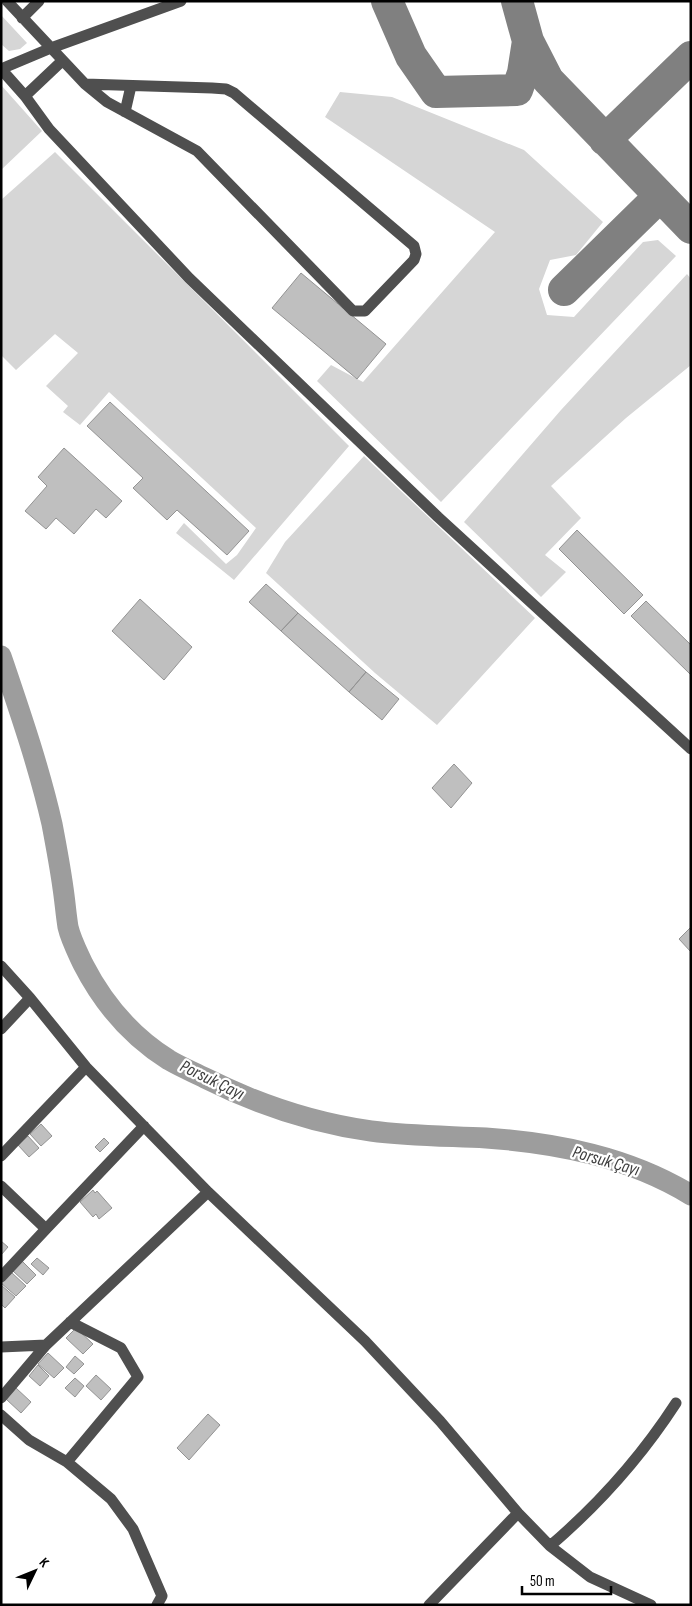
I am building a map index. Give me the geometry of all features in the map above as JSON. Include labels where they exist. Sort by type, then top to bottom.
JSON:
[{"type":"street","points":[[7,1],[85,84],[106,102],[197,151],[353,311],[365,312],[414,260],[416,254],[414,246],[234,93],[226,89],[212,88],[85,84]]},
{"type":"street","points":[[22,18],[39,1]]},
{"type":"street","points":[[181,1],[51,48],[1,69],[49,129],[189,278],[438,517],[691,749]]},
{"type":"street","points":[[24,96],[62,60]]},
{"type":"street","points":[[125,112],[131,86]]},
{"type":"street","points":[[1,966],[30,998],[86,1068],[208,1192],[365,1341],[440,1421],[518,1513],[550,1546],[590,1577],[651,1605]]},
{"type":"street","points":[[1,1029],[30,998]]},
{"type":"street","points":[[1,1156],[86,1068]]},
{"type":"street","points":[[1,1277],[144,1126]]},
{"type":"street","points":[[1,1186],[46,1229]]},
{"type":"street","points":[[1,1398],[46,1345],[208,1192]]},
{"type":"street","points":[[67,1462],[138,1377],[121,1348],[70,1322]]},
{"type":"street","points":[[1,1347],[46,1345]]},
{"type":"street","points":[[550,1546],[588,1511],[621,1476],[651,1440],[676,1403]]},
{"type":"street","points":[[1,1416],[29,1440],[67,1462],[111,1499],[134,1529],[162,1596],[157,1605]]},
{"type":"street","points":[[428,1605],[518,1513]]},
{"type":"shaded area","points":[[1,15],[27,43],[20,49],[9,51],[1,44]]},
{"type":"shaded area","points":[[1,85],[42,131],[1,170]]},
{"type":"shaded area","points":[[340,92],[392,97],[524,150],[603,222],[576,255],[550,260],[539,289],[547,315],[574,317],[643,242],[658,240],[676,256],[441,502],[317,381],[331,365],[363,382],[495,232],[325,117]]},
{"type":"shaded area","points":[[55,152],[349,446],[234,580],[176,533],[184,523],[226,564],[237,555],[256,528],[109,392],[80,425],[63,412],[68,406],[46,386],[78,353],[55,334],[16,370],[1,355],[1,200]]},
{"type":"shaded area","points":[[687,274],[691,279],[691,365],[626,418],[551,486],[581,518],[545,555],[566,572],[541,597],[464,522],[561,410]]},
{"type":"shaded area","points":[[364,456],[535,618],[437,725],[375,673],[266,573],[285,542]]},
{"type":"building","points":[[301,273],[386,344],[357,379],[272,308]]},
{"type":"building","points":[[110,402],[249,531],[227,555],[177,510],[167,520],[133,488],[143,478],[87,426]]},
{"type":"building","points":[[64,448],[122,501],[106,518],[96,509],[74,534],[56,518],[46,529],[25,511],[47,486],[38,477]]},
{"type":"building","points":[[577,530],[643,595],[624,614],[559,549]]},
{"type":"building","points":[[266,584],[298,613],[281,631],[249,602]]},
{"type":"building","points":[[140,599],[192,647],[164,680],[112,631]]},
{"type":"building","points":[[646,601],[691,645],[691,675],[631,616]]},
{"type":"building","points":[[298,613],[366,672],[349,692],[281,631]]},
{"type":"building","points":[[366,672],[399,699],[382,720],[349,692]]},
{"type":"building","points":[[454,764],[472,783],[451,808],[432,788]]},
{"type":"building","points":[[691,927],[691,952],[679,939]]},
{"type":"building","points":[[41,1124],[52,1136],[41,1146],[30,1134]]},
{"type":"building","points":[[28,1136],[39,1148],[29,1157],[18,1145]]},
{"type":"building","points":[[104,1138],[109,1143],[100,1152],[95,1147]]},
{"type":"building","points":[[93,1190],[95,1193],[97,1191],[112,1208],[99,1219],[96,1214],[93,1217],[80,1202]]},
{"type":"building","points":[[1,1241],[8,1247],[1,1255]]},
{"type":"building","points":[[37,1258],[49,1268],[43,1275],[31,1264]]},
{"type":"building","points":[[22,1261],[36,1275],[27,1284],[13,1271]]},
{"type":"building","points":[[11,1272],[26,1286],[16,1296],[1,1283]]},
{"type":"building","points":[[1,1285],[15,1297],[5,1308],[1,1304]]},
{"type":"building","points":[[76,1328],[93,1344],[83,1354],[66,1338]]},
{"type":"building","points":[[48,1353],[64,1368],[54,1378],[38,1364]]},
{"type":"building","points":[[75,1356],[84,1364],[74,1374],[66,1367]]},
{"type":"building","points":[[38,1365],[49,1376],[40,1386],[29,1376]]},
{"type":"building","points":[[96,1375],[111,1389],[101,1400],[86,1386]]},
{"type":"building","points":[[75,1378],[84,1386],[75,1397],[65,1388]]},
{"type":"building","points":[[16,1388],[31,1402],[21,1413],[6,1399]]},
{"type":"building","points":[[208,1414],[220,1425],[189,1460],[177,1448]]},
{"type":"waterway","name":"Porsuk Çayı","points":[[1,656],[29,740],[47,803],[64,893],[68,927],[73,942],[83,964],[109,1005],[143,1041],[178,1065],[245,1096],[307,1118],[371,1131],[513,1140],[566,1148],[592,1154],[643,1171],[691,1195]]},
{"type":"taxiway","points":[[387,1],[411,56],[436,92],[517,90],[523,73],[528,41]]},
{"type":"taxiway","points":[[517,1],[528,41],[548,80],[691,228]]},
{"type":"taxiway","points":[[605,140],[691,57]]},
{"type":"taxiway","points":[[564,290],[659,197]]}]
